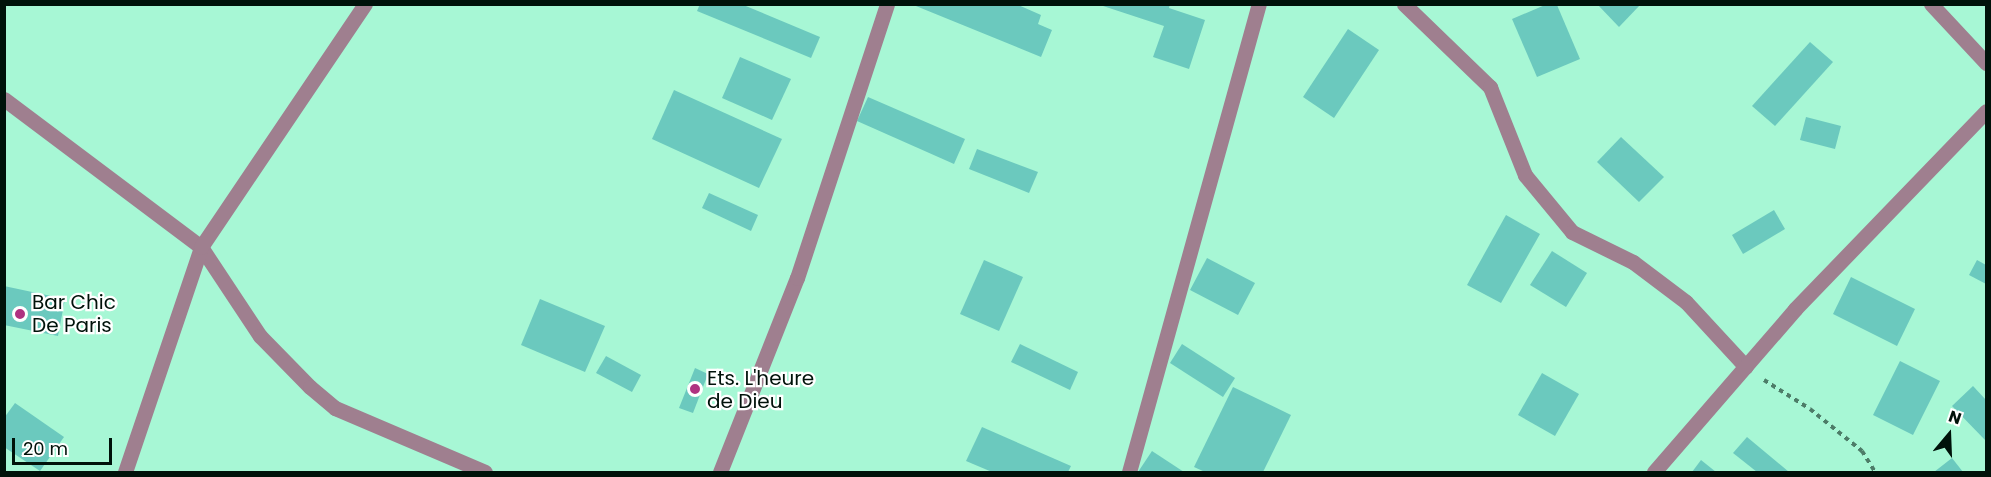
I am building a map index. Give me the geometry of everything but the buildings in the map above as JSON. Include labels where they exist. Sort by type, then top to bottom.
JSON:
[{"type":"street","points":[[125,472],[201,247],[365,4]]},
{"type":"street","points":[[720,472],[797,278],[887,4]]},
{"type":"street","points":[[1129,472],[1259,4]]},
{"type":"street","points":[[1404,4],[1490,87],[1525,175],[1572,232],[1633,262],[1686,302],[1746,367]]},
{"type":"street","points":[[1931,4],[1986,63]]},
{"type":"street","points":[[4,99],[201,247],[260,336],[310,387],[335,408],[485,472]]},
{"type":"street","points":[[1654,472],[1795,309],[1986,111]]},
{"type":"path","points":[[1746,367],[1810,409],[1862,451],[1875,472]]},
{"type":"place","name":"Bar Chic De Paris","points":[[20,314]]},
{"type":"place","name":"Ets. L'heure de Dieu","points":[[695,389]]}]
